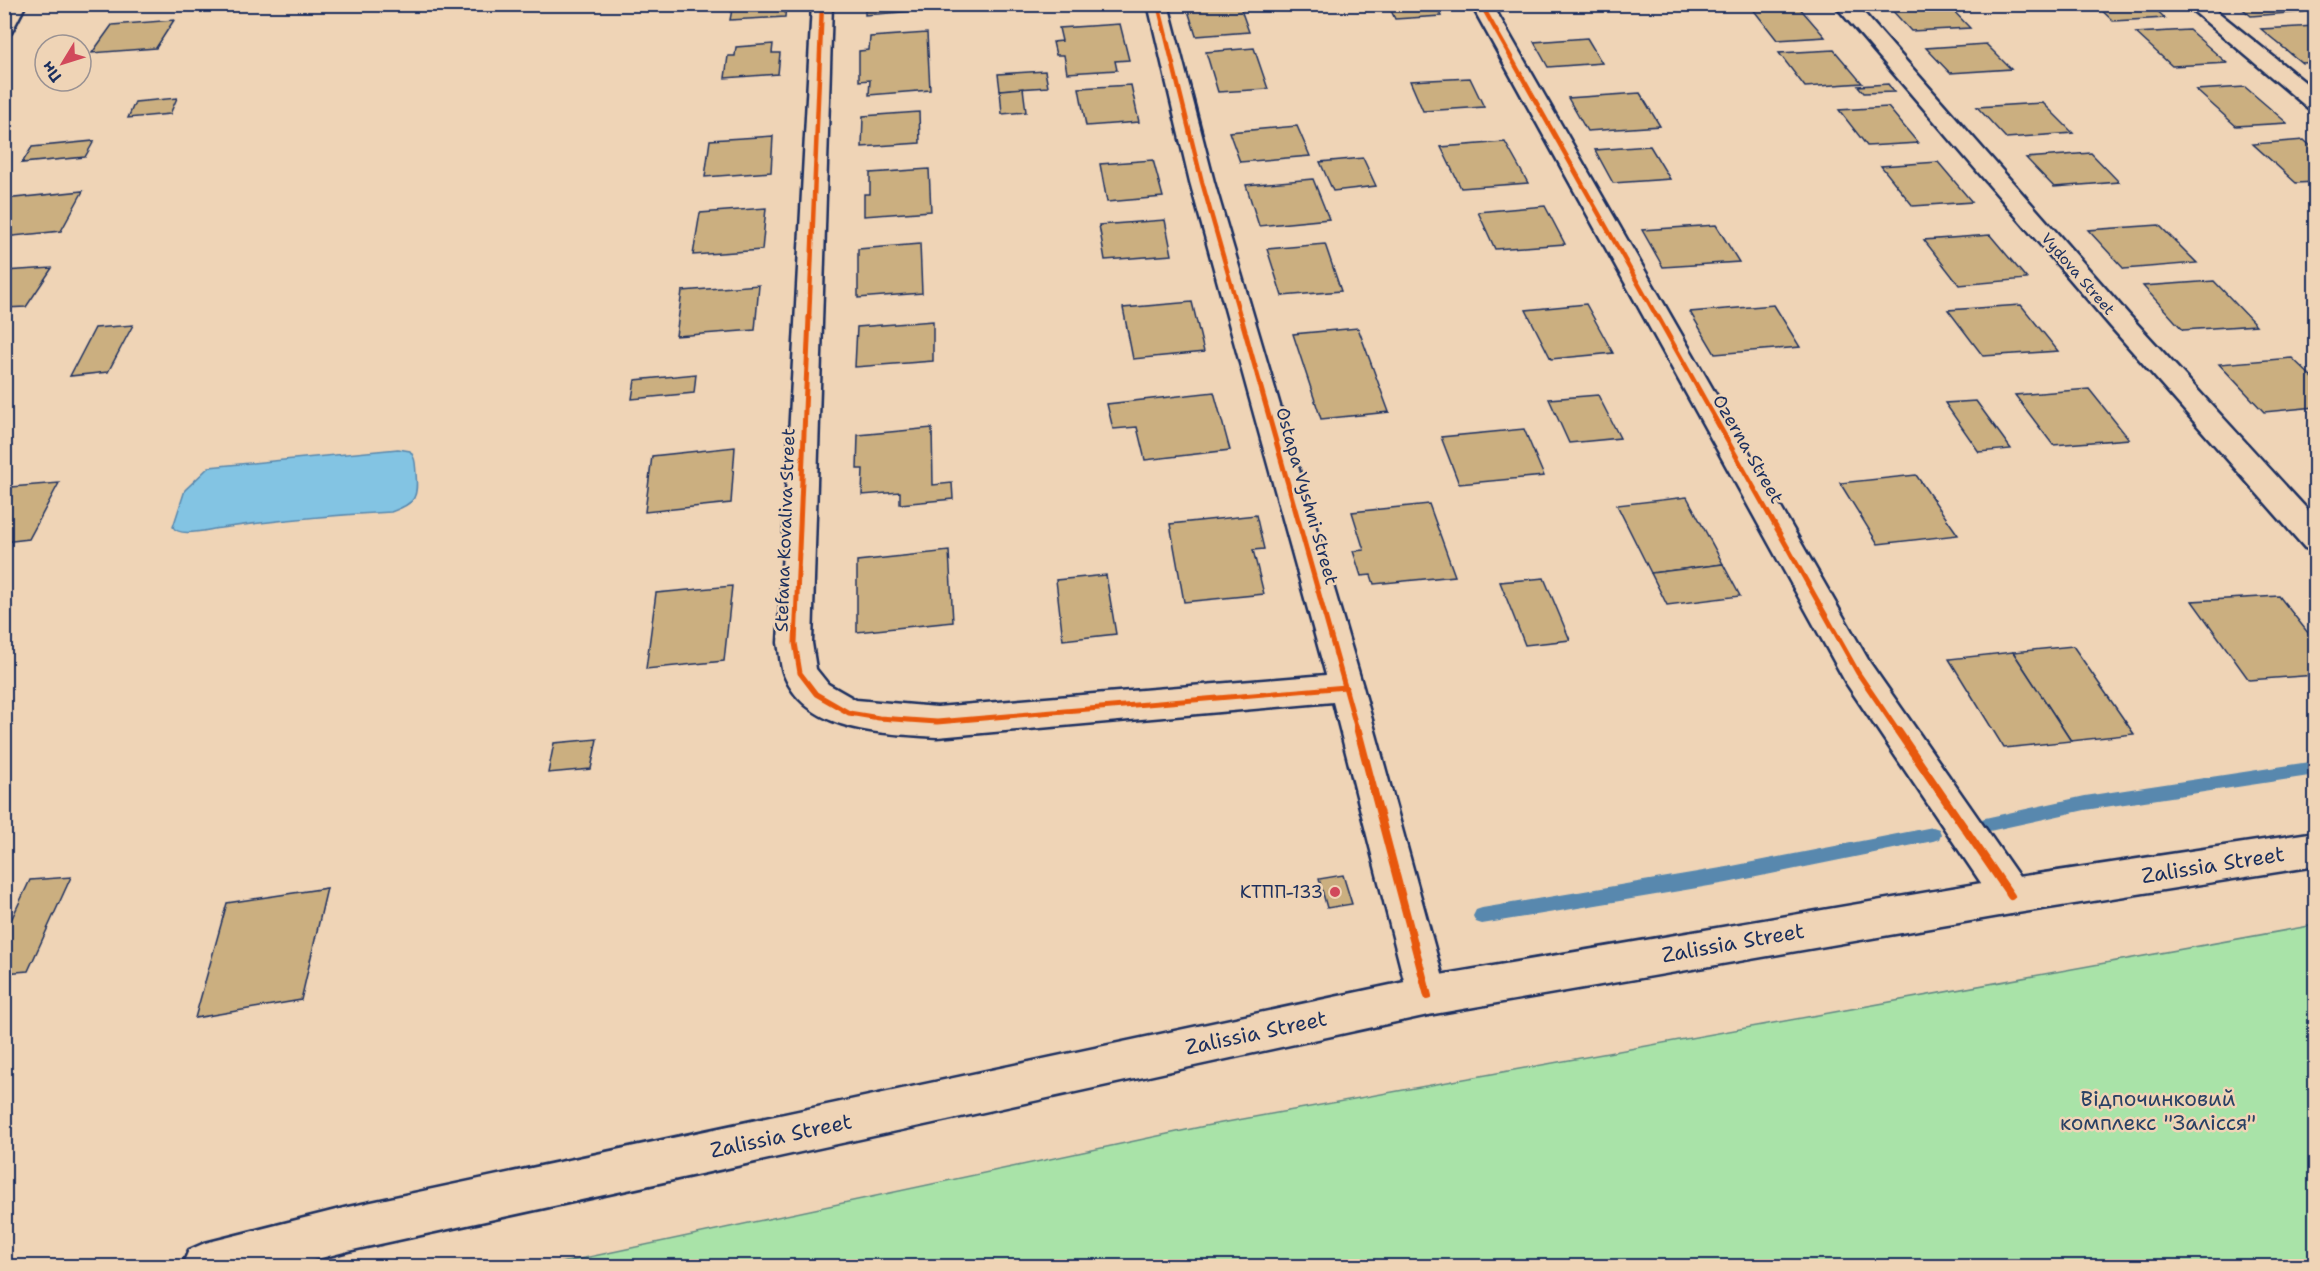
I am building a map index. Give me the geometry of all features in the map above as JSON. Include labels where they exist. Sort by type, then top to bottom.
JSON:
[{"type":"street","points":[[4,29],[16,4]]},
{"type":"street","name":"Stefana Kovaliva Street","points":[[822,4],[795,644],[800,673],[816,694],[849,713],[879,718],[937,722],[1346,687]]},
{"type":"street","name":"Ostapa Vyshni Street","points":[[1158,4],[1184,100],[1202,182],[1346,687],[1428,996]]},
{"type":"street","name":"Ozerna Street","points":[[1481,4],[1858,673],[2011,896]]},
{"type":"street","name":"Vydova Street","points":[[1844,4],[2120,321],[2316,540]]},
{"type":"street","points":[[2195,4],[2316,103]]},
{"type":"street","name":"Zalissia Street","points":[[205,1266],[348,1229],[1428,996],[2011,896],[2316,849]]},
{"type":"green space","name":"Відпочинковий комплекс \"Залісся\"","points":[[2315,925],[2315,1266],[547,1266],[1205,1126]]},
{"type":"water","points":[[398,449],[410,451],[413,457],[416,494],[406,506],[391,512],[285,520],[195,532],[181,532],[173,527],[185,490],[209,467]]},
{"type":"building","points":[[733,4],[786,4],[785,17],[730,20]]},
{"type":"building","points":[[865,4],[915,4],[915,11],[865,15]]},
{"type":"building","points":[[1071,4],[1125,4],[1125,5],[1071,9]]},
{"type":"building","points":[[1186,4],[1239,4],[1249,32],[1196,36]]},
{"type":"building","points":[[1388,4],[1435,4],[1441,16],[1395,19]]},
{"type":"building","points":[[1947,4],[1970,28],[1911,31],[1889,7]]},
{"type":"building","points":[[2095,4],[2150,4],[2165,18],[2113,21]]},
{"type":"building","points":[[2237,4],[2293,4],[2303,12],[2251,16]]},
{"type":"building","points":[[1798,6],[1825,37],[1777,40],[1752,8]]},
{"type":"building","points":[[174,20],[156,48],[93,53],[112,25]]},
{"type":"building","points":[[1120,24],[1129,60],[1115,61],[1117,70],[1067,73],[1064,55],[1056,55],[1053,42],[1062,41],[1059,28]]},
{"type":"building","points":[[2316,26],[2316,62],[2302,63],[2261,29]]},
{"type":"building","points":[[2189,30],[2227,63],[2172,66],[2136,33]]},
{"type":"building","points":[[927,33],[930,90],[869,95],[870,80],[859,81],[859,51],[869,50],[870,37]]},
{"type":"building","points":[[1587,38],[1602,63],[1548,67],[1534,42]]},
{"type":"building","points":[[773,44],[772,53],[780,53],[778,74],[725,78],[728,56],[735,56],[736,47]]},
{"type":"building","points":[[1986,44],[2011,69],[1950,73],[1926,48]]},
{"type":"building","points":[[1254,48],[1268,89],[1218,92],[1206,52]]},
{"type":"building","points":[[1834,50],[1862,83],[1805,87],[1779,53]]},
{"type":"building","points":[[1045,71],[1048,87],[1000,90],[998,74]]},
{"type":"building","points":[[1470,78],[1484,107],[1423,111],[1410,81]]},
{"type":"building","points":[[1888,84],[1894,92],[1864,93],[1858,86]]},
{"type":"building","points":[[1131,85],[1139,122],[1086,126],[1079,88]]},
{"type":"building","points":[[2245,87],[2287,123],[2236,126],[2196,90]]},
{"type":"building","points":[[1023,88],[1026,112],[1002,114],[1000,90]]},
{"type":"building","points":[[1640,93],[1660,126],[1587,131],[1568,98]]},
{"type":"building","points":[[177,98],[170,114],[128,118],[135,102]]},
{"type":"building","points":[[2043,103],[2073,133],[2006,138],[1977,107]]},
{"type":"building","points":[[1888,107],[1918,143],[1867,146],[1839,110]]},
{"type":"building","points":[[919,112],[920,143],[862,147],[863,116]]},
{"type":"building","points":[[1297,126],[1310,156],[1240,162],[1229,132]]},
{"type":"building","points":[[773,136],[771,172],[705,177],[710,140]]},
{"type":"building","points":[[2304,140],[2316,151],[2316,182],[2296,183],[2253,144]]},
{"type":"building","points":[[94,141],[85,157],[22,163],[32,147]]},
{"type":"building","points":[[1505,142],[1528,183],[1461,188],[1441,147]]},
{"type":"building","points":[[1650,146],[1670,179],[1613,183],[1595,150]]},
{"type":"building","points":[[2091,153],[2119,182],[2054,187],[2026,158]]},
{"type":"building","points":[[1363,158],[1376,186],[1333,191],[1320,162]]},
{"type":"building","points":[[1153,160],[1163,197],[1107,202],[1100,164]]},
{"type":"building","points":[[1938,162],[1972,202],[1913,206],[1881,166]]},
{"type":"building","points":[[929,169],[931,211],[864,216],[864,194],[870,194],[870,173]]},
{"type":"building","points":[[1313,179],[1329,219],[1259,226],[1246,185]]},
{"type":"building","points":[[83,191],[61,231],[4,237],[5,199]]},
{"type":"building","points":[[1545,206],[1565,244],[1495,249],[1478,212]]},
{"type":"building","points":[[766,208],[762,250],[693,255],[700,213]]},
{"type":"building","points":[[1165,220],[1172,255],[1105,260],[1099,225]]},
{"type":"building","points":[[1716,225],[1739,262],[1663,267],[1642,230]]},
{"type":"building","points":[[2159,225],[2197,263],[2124,269],[2088,230]]},
{"type":"building","points":[[1990,235],[2027,279],[1959,285],[1924,240]]},
{"type":"building","points":[[920,244],[922,293],[858,298],[858,249]]},
{"type":"building","points":[[1325,244],[1341,291],[1282,296],[1267,249]]},
{"type":"building","points":[[52,268],[26,307],[4,308],[4,271]]},
{"type":"building","points":[[2214,281],[2256,325],[2183,330],[2143,286]]},
{"type":"building","points":[[759,285],[755,330],[676,336],[682,291]]},
{"type":"building","points":[[1192,302],[1204,352],[1133,359],[1123,308]]},
{"type":"building","points":[[1586,304],[1613,353],[1551,359],[1526,310]]},
{"type":"building","points":[[1774,305],[1800,347],[1715,354],[1690,312]]},
{"type":"building","points":[[2021,305],[2058,351],[1983,356],[1948,310]]},
{"type":"building","points":[[933,321],[933,361],[855,367],[857,327]]},
{"type":"building","points":[[133,325],[108,372],[70,376],[95,328]]},
{"type":"building","points":[[1358,328],[1389,412],[1321,419],[1293,334]]},
{"type":"building","points":[[2292,358],[2316,381],[2316,407],[2264,412],[2219,364]]},
{"type":"building","points":[[696,374],[694,393],[632,399],[635,380]]},
{"type":"building","points":[[2089,389],[2129,439],[2053,445],[2015,395]]},
{"type":"building","points":[[1214,392],[1230,450],[1145,460],[1137,427],[1113,429],[1107,404]]},
{"type":"building","points":[[1598,395],[1620,438],[1569,443],[1549,399]]},
{"type":"building","points":[[1976,401],[2011,449],[1979,452],[1945,403]]},
{"type":"building","points":[[932,428],[933,485],[952,483],[953,499],[900,504],[900,492],[862,495],[863,469],[857,469],[858,435]]},
{"type":"building","points":[[1524,429],[1544,476],[1459,484],[1441,437]]},
{"type":"building","points":[[735,447],[731,503],[645,512],[652,456]]},
{"type":"building","points":[[1916,475],[1958,535],[1878,544],[1840,483]]},
{"type":"building","points":[[59,483],[29,539],[4,542],[4,498],[11,487]]},
{"type":"building","points":[[1687,497],[1723,564],[1651,573],[1617,505]]},
{"type":"building","points":[[1429,504],[1455,576],[1374,584],[1371,575],[1361,576],[1353,551],[1364,550],[1352,512]]},
{"type":"building","points":[[1256,515],[1264,549],[1253,550],[1264,594],[1184,602],[1170,524]]},
{"type":"building","points":[[949,551],[953,622],[857,632],[857,561]]},
{"type":"building","points":[[1723,564],[1740,596],[1667,605],[1651,573]]},
{"type":"building","points":[[1106,575],[1116,634],[1063,640],[1056,580]]},
{"type":"building","points":[[1544,578],[1570,640],[1525,645],[1500,582]]},
{"type":"building","points":[[732,586],[724,661],[646,669],[656,593]]},
{"type":"building","points":[[2279,596],[2316,643],[2316,675],[2249,680],[2192,601]]},
{"type":"building","points":[[2073,646],[2134,734],[2071,741],[2013,652]]},
{"type":"building","points":[[2013,652],[2071,741],[2004,748],[1949,659]]},
{"type":"building","points":[[597,739],[591,769],[548,773],[554,743]]},
{"type":"building","name":"КТПП-133","points":[[1343,875],[1352,904],[1327,908],[1319,879]]},
{"type":"building","points":[[71,877],[28,971],[4,973],[4,918],[12,918],[30,880]]},
{"type":"building","points":[[327,888],[301,1000],[195,1018],[227,903]]},
{"type":"waterway","points":[[1985,825],[2085,803],[2316,768]]},
{"type":"waterway","points":[[1482,916],[1727,875],[1933,834]]},
{"type":"cycle path","points":[[822,4],[795,643],[800,673],[816,694],[849,713],[879,718],[937,722],[1346,687]]},
{"type":"cycle path","points":[[1158,4],[1184,101],[1202,182],[1346,687],[1428,996]]},
{"type":"cycle path","points":[[1481,4],[1858,673],[2011,896]]},
{"type":"place","name":"КТПП-133","points":[[1335,892]]}]
